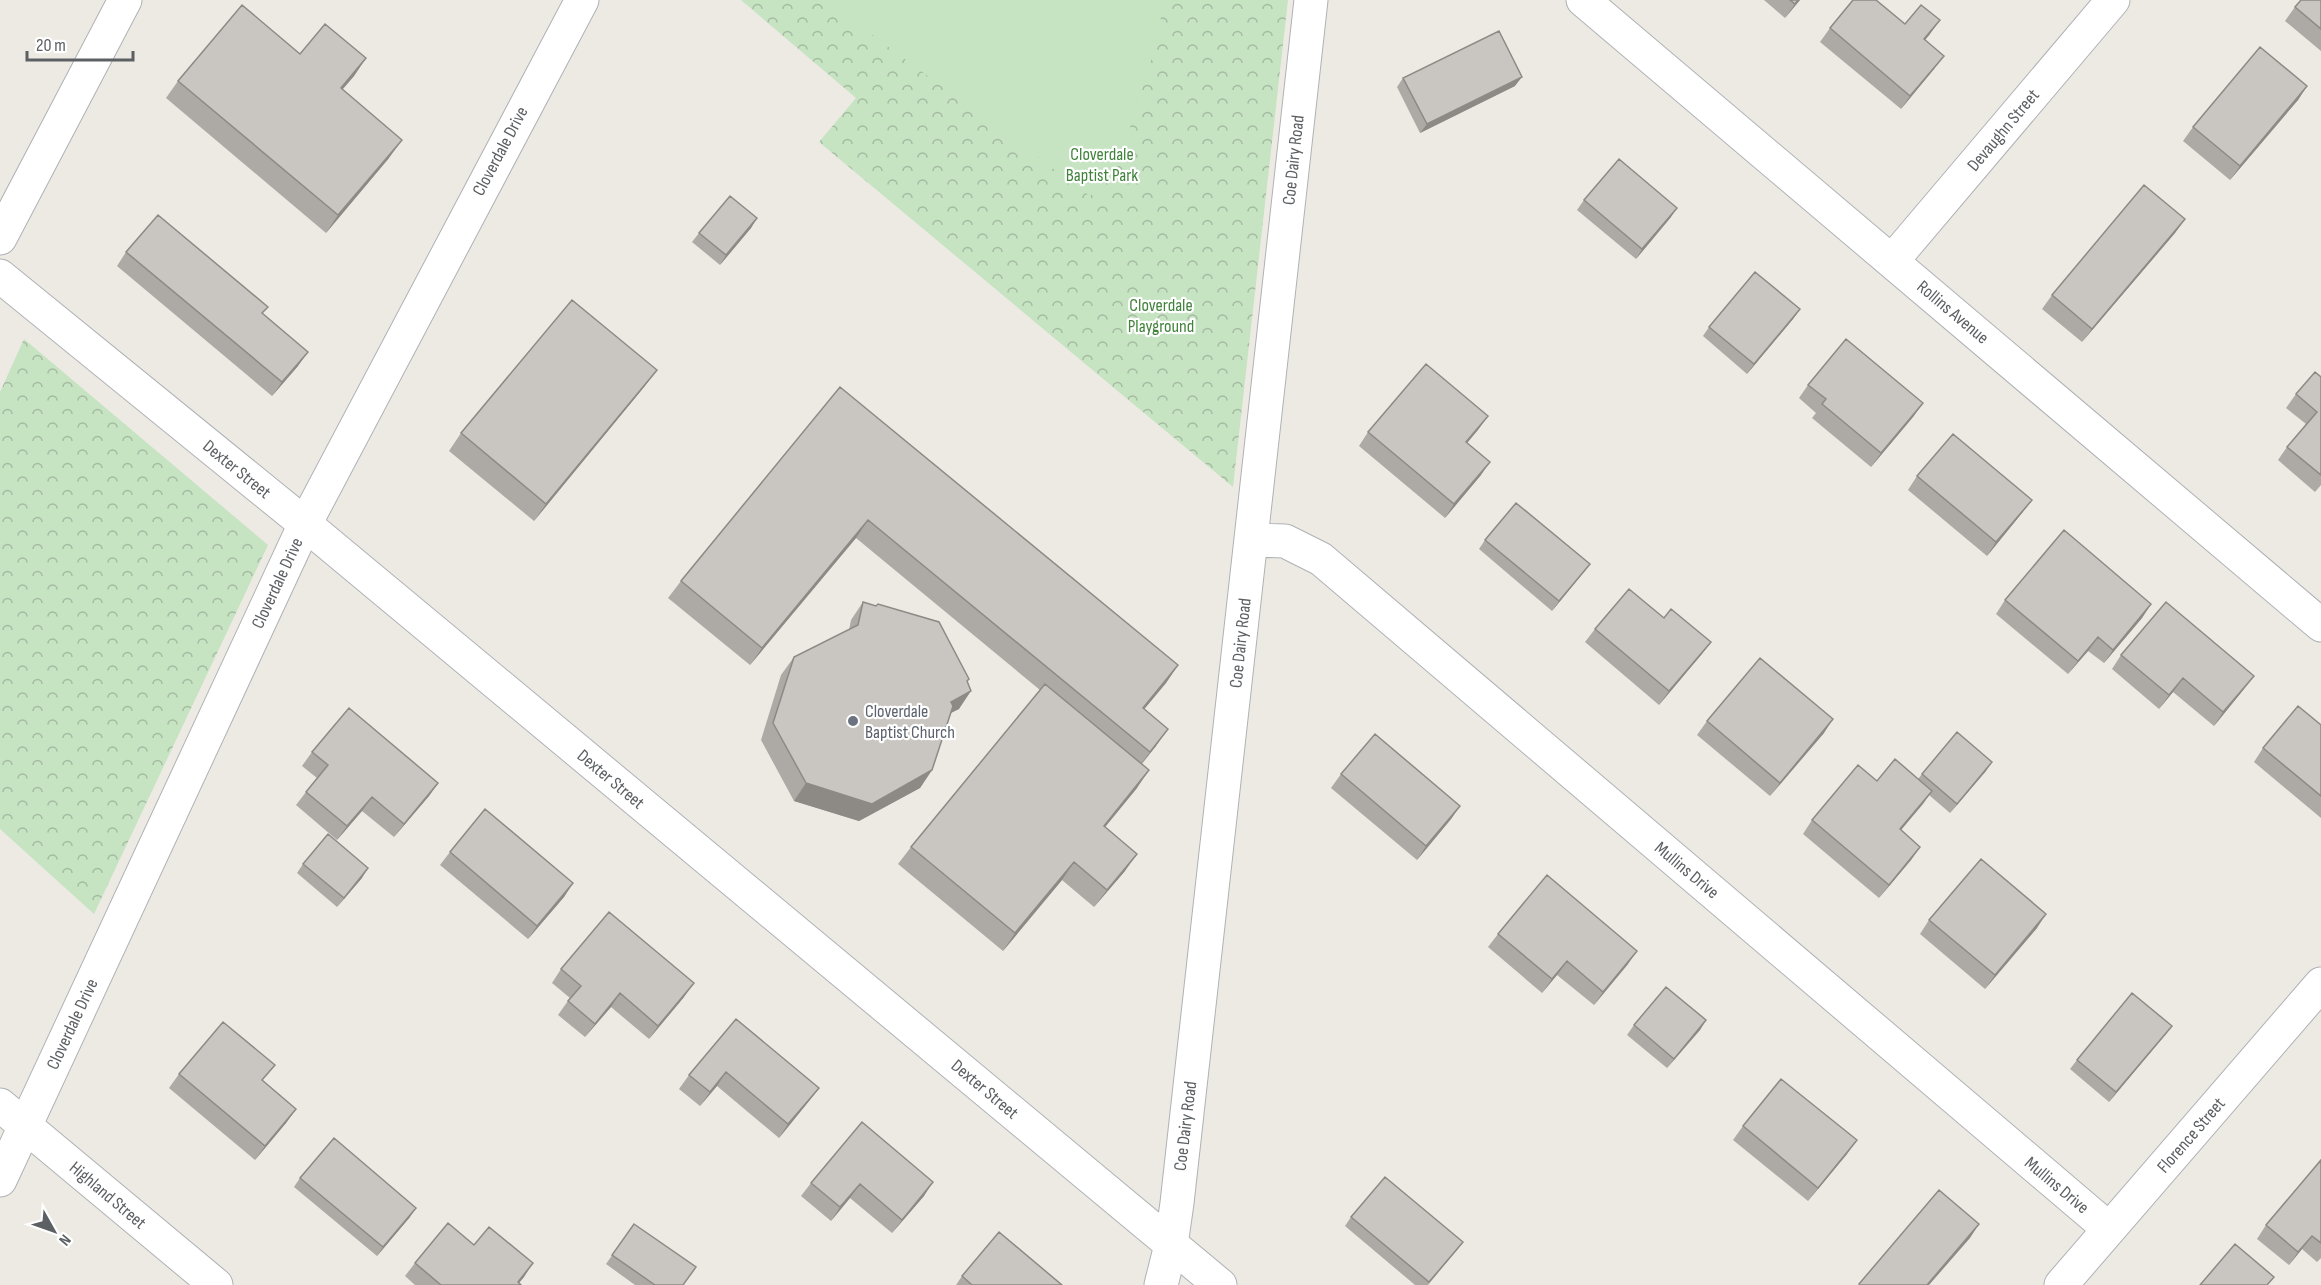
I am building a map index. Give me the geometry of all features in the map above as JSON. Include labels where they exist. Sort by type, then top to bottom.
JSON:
[{"type":"street","points":[[0,238],[125,0]]},
{"type":"street","name":"Cloverdale Drive","points":[[0,1180],[305,524],[582,0]]},
{"type":"street","name":"Coe Dairy Road","points":[[1161,1285],[1172,1245],[1311,0]]},
{"type":"street","name":"Rollins Avenue","points":[[1583,0],[2321,625]]},
{"type":"street","name":"Devaughn Street","points":[[1892,261],[2113,0]]},
{"type":"street","name":"Dexter Street","points":[[0,276],[305,524],[1220,1285]]},
{"type":"street","name":"Mullins Drive","points":[[1251,540],[1285,541],[1321,559],[2109,1229]]},
{"type":"street","name":"Florence Street","points":[[2061,1285],[2321,984]]},
{"type":"street","name":"Highland Street","points":[[0,1105],[216,1285]]},
{"type":"green space","name":"Cloverdale Baptist Park","points":[[741,0],[1288,0],[1233,487],[819,142],[856,98]]},
{"type":"green space","points":[[825,0],[1165,0],[1151,61],[1116,172],[1090,196]]},
{"type":"green space","points":[[24,339],[268,545],[94,914],[0,829],[0,392]]},
{"type":"building","points":[[1853,0],[1876,0],[1905,24],[1921,5],[1940,20],[1924,39],[1944,56],[1910,96],[1830,28]]},
{"type":"building","points":[[2301,0],[2321,0],[2321,29],[2295,7]]},
{"type":"building","points":[[242,5],[300,54],[325,24],[366,58],[341,88],[402,140],[338,215],[178,81]]},
{"type":"building","points":[[1499,31],[1522,77],[1427,124],[1403,78]]},
{"type":"building","points":[[2260,47],[2307,86],[2240,166],[2193,127]]},
{"type":"building","points":[[1619,159],[1677,208],[1642,249],[1584,200]]},
{"type":"building","points":[[2144,185],[2185,219],[2092,329],[2052,295]]},
{"type":"building","points":[[730,196],[757,218],[726,255],[699,233]]},
{"type":"building","points":[[158,215],[268,307],[262,313],[308,352],[282,382],[126,252]]},
{"type":"building","points":[[1755,272],[1800,309],[1754,364],[1709,327]]},
{"type":"building","points":[[572,300],[657,370],[546,504],[461,433]]},
{"type":"building","points":[[1846,339],[1923,403],[1881,453],[1822,404],[1826,399],[1808,385]]},
{"type":"building","points":[[1426,364],[1488,416],[1466,442],[1490,462],[1454,504],[1368,432]]},
{"type":"building","points":[[2315,372],[2321,377],[2321,475],[2287,447],[2317,412],[2296,394]]},
{"type":"building","points":[[840,387],[1178,665],[1143,708],[1168,729],[1150,752],[868,520],[762,648],[681,581]]},
{"type":"building","points":[[1953,434],[2032,500],[1996,542],[1917,476]]},
{"type":"building","points":[[1516,503],[1590,564],[1559,601],[1485,540]]},
{"type":"building","points":[[2064,530],[2151,604],[2113,650],[2098,637],[2078,661],[2005,600]]},
{"type":"building","points":[[1629,589],[1664,618],[1671,609],[1711,642],[1669,691],[1595,629]]},
{"type":"building","name":"Cloverdale Baptist Church","points":[[863,602],[876,606],[878,604],[939,622],[969,679],[967,681],[971,691],[951,702],[953,706],[932,770],[872,804],[806,783],[773,723],[794,657],[858,625]]},
{"type":"building","points":[[2166,602],[2254,676],[2223,712],[2183,678],[2169,695],[2121,655]]},
{"type":"building","points":[[1760,658],[1833,719],[1780,783],[1707,721]]},
{"type":"building","points":[[1045,684],[1149,770],[1104,826],[1137,854],[1107,890],[1074,862],[1015,933],[911,847]]},
{"type":"building","points":[[2298,706],[2321,725],[2321,796],[2263,748]]},
{"type":"building","points":[[349,708],[438,783],[404,824],[372,797],[347,826],[306,792],[328,765],[312,752]]},
{"type":"building","points":[[1957,732],[1992,762],[1957,804],[1922,774]]},
{"type":"building","points":[[1375,734],[1460,806],[1426,846],[1341,774]]},
{"type":"building","points":[[1895,759],[1932,791],[1900,829],[1920,847],[1889,885],[1812,820],[1858,765],[1877,781]]},
{"type":"building","points":[[485,809],[573,883],[537,926],[450,852]]},
{"type":"building","points":[[328,834],[368,868],[344,898],[303,864]]},
{"type":"building","points":[[1981,859],[2046,914],[1995,975],[1929,920]]},
{"type":"building","points":[[1547,875],[1637,951],[1603,992],[1567,961],[1552,979],[1498,934]]},
{"type":"building","points":[[609,912],[694,983],[658,1026],[620,993],[595,1024],[568,1001],[581,986],[561,969]]},
{"type":"building","points":[[1666,987],[1706,1020],[1674,1059],[1634,1025]]},
{"type":"building","points":[[2132,993],[2172,1026],[2116,1092],[2077,1060]]},
{"type":"building","points":[[736,1019],[819,1088],[788,1124],[726,1072],[710,1092],[689,1075]]},
{"type":"building","points":[[223,1022],[275,1065],[262,1080],[296,1109],[265,1146],[179,1074]]},
{"type":"building","points":[[1781,1079],[1857,1140],[1818,1188],[1743,1126]]},
{"type":"building","points":[[862,1122],[933,1182],[902,1220],[860,1184],[840,1207],[811,1183]]},
{"type":"building","points":[[334,1138],[416,1208],[383,1247],[300,1178]]},
{"type":"building","points":[[2321,1160],[2321,1243],[2312,1236],[2298,1252],[2266,1225]]},
{"type":"building","points":[[1385,1177],[1463,1242],[1429,1282],[1351,1217]]},
{"type":"building","points":[[1939,1190],[1979,1224],[1927,1285],[1860,1285],[1859,1284]]},
{"type":"building","points":[[448,1223],[474,1245],[489,1227],[533,1263],[518,1282],[521,1285],[441,1285],[415,1263]]},
{"type":"building","points":[[634,1224],[696,1267],[683,1285],[655,1285],[612,1255]]},
{"type":"building","points":[[999,1232],[1062,1285],[972,1285],[962,1276]]},
{"type":"building","points":[[2235,1244],[2274,1277],[2267,1285],[2200,1285]]},
{"type":"place","name":"Cloverdale Baptist Church","points":[[853,721]]},
{"type":"park label","name":"Cloverdale Playground","points":[[1161,315]]}]
